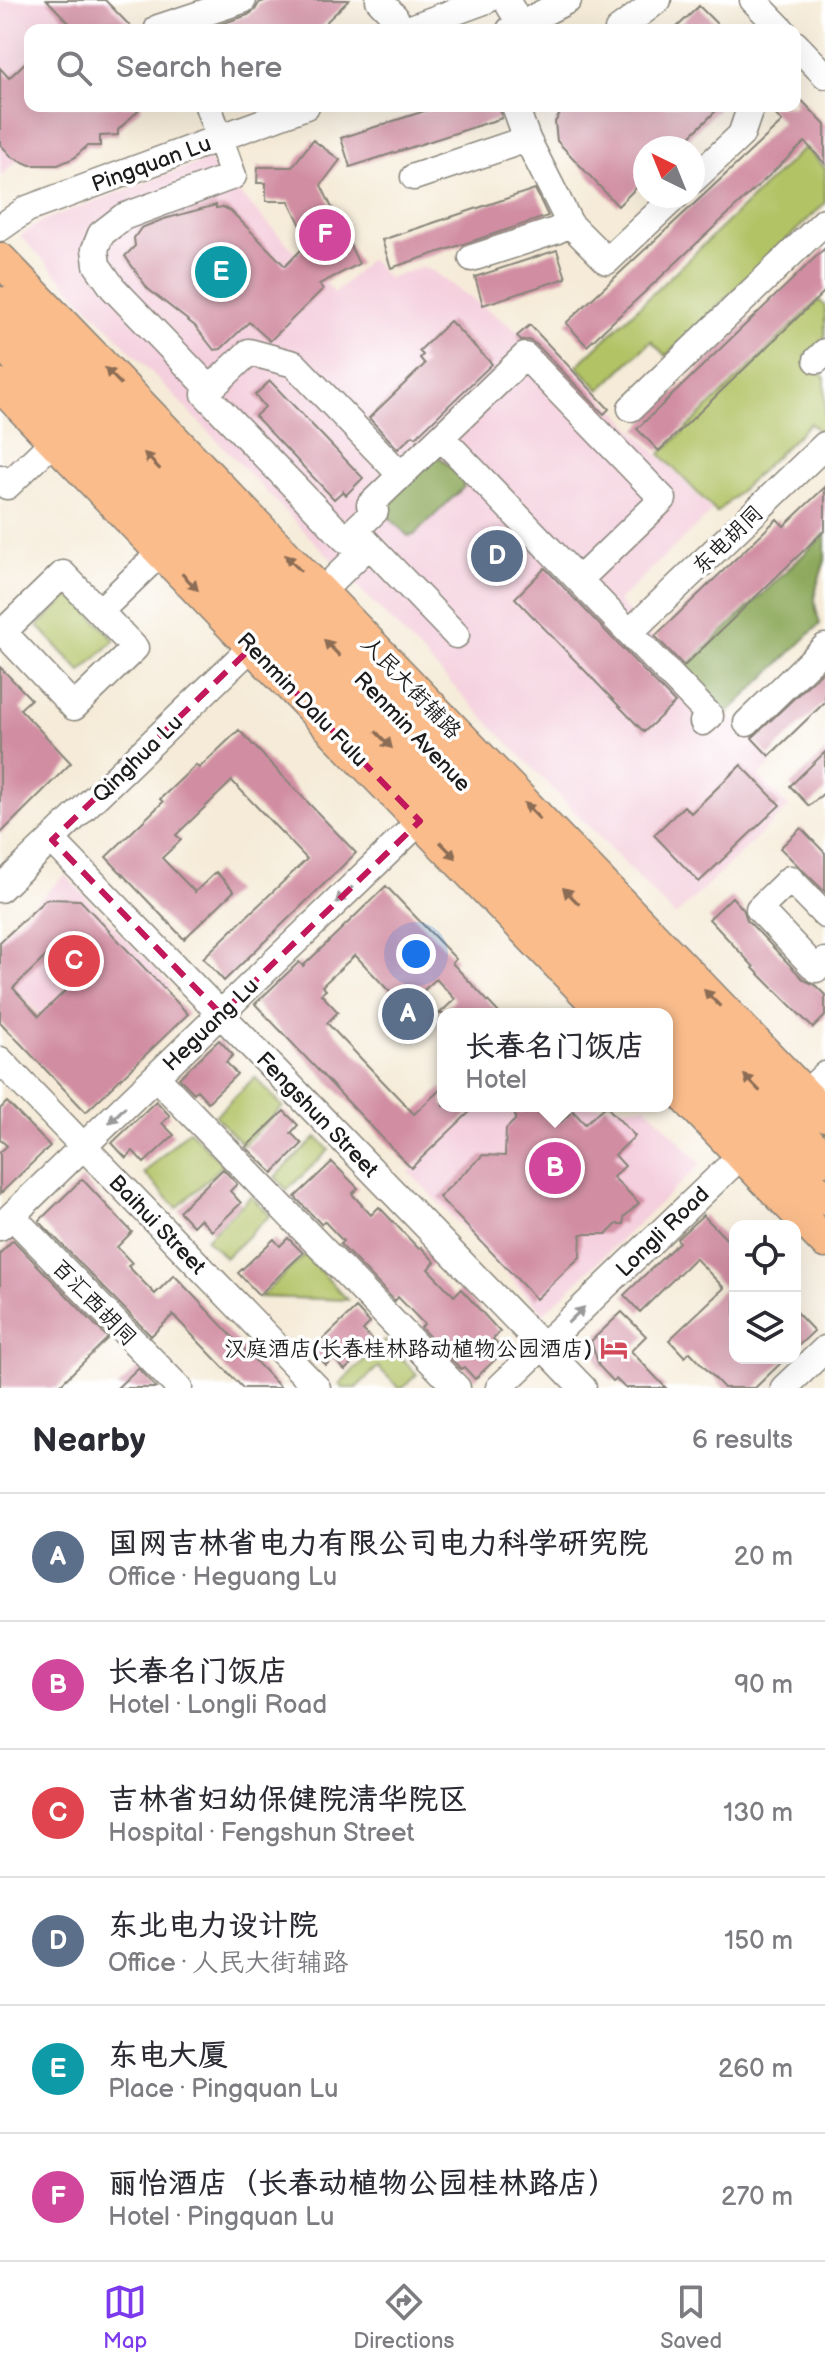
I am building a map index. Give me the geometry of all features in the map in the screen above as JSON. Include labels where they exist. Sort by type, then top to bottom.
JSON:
[{"type":"main road","name":"人民大街辅路","points":[[0,259],[321,592],[790,1115]]},
{"type":"main road","name":"Renmin Avenue","points":[[0,303],[790,1115],[825,1159]]},
{"type":"main road","name":"Renmin Avenue","points":[[0,341],[263,636],[641,1008]]},
{"type":"main road","name":"Renmin Dalu Fulu","points":[[0,385],[161,552],[263,636],[420,821],[600,1008]]},
{"type":"main road","name":"Renmin Avenue","points":[[673,1038],[790,1115],[825,1199]]},
{"type":"main road","points":[[673,1080],[790,1115],[825,1242]]},
{"type":"street","points":[[170,24],[243,0]]},
{"type":"street","points":[[379,0],[399,24]]},
{"type":"street","points":[[419,24],[487,0]]},
{"type":"street","points":[[506,0],[514,24]]},
{"type":"street","points":[[523,24],[568,0]]},
{"type":"street","points":[[626,24],[658,0]]},
{"type":"street","points":[[753,0],[776,24]]},
{"type":"street","points":[[801,54],[825,75]]},
{"type":"street","points":[[210,112],[233,176],[114,222],[101,234],[95,249],[97,265],[113,288],[210,389]]},
{"type":"street","name":"Pingquan Lu","points":[[0,228],[27,209],[290,112]]},
{"type":"street","points":[[517,112],[527,139],[570,224],[607,261],[663,208]]},
{"type":"street","points":[[705,169],[741,135],[749,112]]},
{"type":"street","points":[[414,177],[527,139]]},
{"type":"street","points":[[631,408],[825,221]]},
{"type":"street","points":[[472,258],[570,224]]},
{"type":"street","points":[[401,475],[294,364],[249,352],[205,394],[345,539],[362,538],[456,635]]},
{"type":"street","points":[[321,592],[362,538],[375,511],[370,505],[525,356],[663,499],[579,580]]},
{"type":"street","points":[[441,437],[710,716],[703,722]]},
{"type":"street","points":[[0,478],[7,486],[54,441]]},
{"type":"street","name":"东电胡同","points":[[630,632],[824,447]]},
{"type":"street","points":[[100,611],[161,552]]},
{"type":"street","points":[[63,574],[100,611],[135,648],[74,707],[3,632],[63,574]]},
{"type":"street","name":"Qinghua Lu","points":[[0,889],[263,636]]},
{"type":"street","points":[[747,723],[825,647]]},
{"type":"street","name":"Heguang Lu","points":[[6,1222],[420,821]]},
{"type":"street","name":"Fengshun Street","points":[[52,840],[583,1388]]},
{"type":"street","points":[[825,915],[790,879],[759,909],[816,969],[825,961]]},
{"type":"street","name":"Baihui Street","points":[[5,1076],[84,1147],[317,1388]]},
{"type":"street","points":[[156,1077],[457,1388]]},
{"type":"street","name":"Longli Road","points":[[499,1388],[790,1115]]},
{"type":"street","name":"百汇西胡同","points":[[6,1222],[179,1388]]},
{"type":"street","points":[[784,1388],[825,1349]]},
{"type":"highlighted area","points":[[252,647],[420,821],[221,1014],[52,840]]},
{"type":"shaded area","points":[[0,0],[110,0],[132,24],[24,24],[24,112],[68,112],[0,177]]},
{"type":"shaded area","points":[[207,160],[335,293],[370,259],[388,278],[422,267],[431,270],[519,332],[530,322],[712,511],[618,601],[774,762],[759,776],[789,807],[675,916],[20,236],[44,220]]},
{"type":"shaded area","points":[[65,875],[171,986],[88,1064],[24,997],[0,1019],[0,937]]},
{"type":"shaded area","points":[[472,1112],[652,1112],[701,1164],[544,1313],[409,1172]]},
{"type":"green space","points":[[805,147],[825,168],[825,203],[666,356],[651,341],[600,390],[577,366]]},
{"type":"green space","points":[[819,300],[825,306],[825,337],[805,356],[825,378],[825,429],[820,433],[810,423],[717,513],[660,454]]},
{"type":"green space","points":[[438,455],[462,479],[464,487],[414,535],[408,536],[384,512],[382,504]]},
{"type":"green space","points":[[825,534],[825,560],[815,597],[820,624],[728,713],[685,668]]},
{"type":"green space","points":[[71,594],[115,640],[81,672],[38,626]]},
{"type":"green space","points":[[255,1077],[283,1107],[243,1145],[215,1116]]},
{"type":"green space","points":[[189,1130],[223,1165],[177,1208],[144,1173]]},
{"type":"green space","points":[[317,1137],[329,1150],[287,1190],[275,1177]]},
{"type":"green space","points":[[251,1196],[270,1215],[225,1258],[206,1239]]},
{"type":"green space","points":[[305,1255],[348,1300],[260,1297]]},
{"type":"green space","points":[[385,1340],[417,1374],[403,1388],[399,1388],[378,1367],[356,1388],[343,1388],[339,1384]]},
{"type":"building","points":[[47,0],[105,0],[128,24],[70,24]]},
{"type":"building","points":[[267,0],[349,0],[324,24],[221,24],[248,15],[259,3]]},
{"type":"building","points":[[699,6],[717,24],[680,24]]},
{"type":"building","points":[[24,64],[24,112],[137,112],[118,130],[118,135],[100,136],[100,146],[87,146],[74,158],[58,165],[30,165],[12,157],[0,144],[0,68],[9,78]]},
{"type":"building","points":[[801,99],[825,125],[825,164],[805,142],[587,346],[566,323],[690,208],[705,208],[705,194],[782,122],[773,112],[801,112]]},
{"type":"building","points":[[421,112],[500,112],[502,118],[350,167],[341,138]]},
{"type":"building","points":[[561,112],[715,112],[690,136],[633,136],[633,191],[618,206],[557,141],[555,122]]},
{"type":"building","points":[[313,140],[340,160],[321,185],[359,264],[319,284],[323,289],[270,341],[249,322],[221,349],[214,350],[195,326],[148,289],[125,256],[135,246],[134,238],[141,228],[216,205],[216,208],[231,211],[285,266],[309,242],[289,201],[266,201],[266,183],[257,183],[258,167],[292,167]]},
{"type":"building","points":[[535,189],[548,216],[391,268],[382,240]]},
{"type":"building","points":[[825,248],[825,291],[659,451],[637,429]]},
{"type":"building","points":[[557,250],[566,278],[483,305],[475,277]]},
{"type":"building","points":[[450,321],[492,364],[416,437],[413,435],[398,449],[369,418],[425,364],[419,351]]},
{"type":"building","points":[[530,325],[609,409],[604,414],[537,345],[529,340],[521,341],[517,336]]},
{"type":"building","points":[[270,381],[363,478],[346,495],[343,491],[334,499],[255,416],[265,407],[255,395]]},
{"type":"building","points":[[825,487],[825,530],[684,666],[655,636],[777,519],[784,526]]},
{"type":"building","points":[[545,568],[675,703],[644,732],[515,598]]},
{"type":"building","points":[[0,667],[31,699],[20,709],[71,763],[0,834]]},
{"type":"building","points":[[825,669],[825,702],[769,756],[752,738]]},
{"type":"building","points":[[239,730],[356,853],[224,981],[203,958],[307,859],[232,781],[176,835],[181,840],[162,858],[195,892],[216,872],[234,891],[184,939],[106,857],[163,802],[160,799]]},
{"type":"building","points":[[825,752],[825,792],[809,806],[790,786]]},
{"type":"building","points":[[741,765],[780,805],[699,882],[654,835],[684,806],[691,813]]},
{"type":"building","points":[[801,828],[825,853],[825,892],[780,848]]},
{"type":"building","points":[[386,886],[456,959],[452,963],[494,1008],[445,1008],[455,999],[436,979],[405,1008],[355,955],[322,986],[326,990],[321,994],[338,1012],[327,1023],[414,1114],[437,1093],[437,1112],[470,1112],[411,1168],[255,1004],[299,962],[303,966]]},
{"type":"building","points":[[732,897],[743,909],[747,920],[804,980],[825,995],[825,1016],[813,1028],[709,919]]},
{"type":"building","points":[[46,899],[80,900],[188,1014],[86,1112],[0,1022],[0,942]],"holes":[[[63,940],[90,967],[39,1016],[13,988]]]},
{"type":"building","points":[[219,1040],[233,1055],[226,1062],[237,1074],[208,1102],[179,1078]]},
{"type":"building","points":[[156,1101],[170,1116],[162,1123],[174,1135],[144,1163],[133,1151],[126,1158],[112,1143]]},
{"type":"building","points":[[7,1102],[50,1146],[0,1194],[0,1152],[7,1146],[0,1139],[0,1109]]},
{"type":"building","points":[[284,1111],[298,1125],[291,1133],[302,1144],[273,1173],[246,1147]]},
{"type":"building","points":[[515,1112],[552,1112],[561,1122],[574,1112],[585,1124],[599,1112],[612,1112],[635,1136],[615,1155],[625,1166],[613,1177],[639,1203],[624,1217],[624,1224],[617,1224],[607,1234],[581,1234],[580,1257],[536,1299],[439,1197],[483,1155],[505,1156],[506,1129],[515,1120]]},
{"type":"building","points":[[332,1162],[358,1188],[352,1194],[371,1215],[379,1207],[435,1262],[428,1269],[454,1296],[461,1289],[500,1332],[493,1339],[504,1351],[475,1379],[421,1328],[424,1324],[398,1297],[395,1301],[340,1244],[343,1241],[324,1221],[321,1224],[295,1197]]},
{"type":"building","points":[[223,1169],[237,1184],[230,1191],[241,1203],[212,1231],[200,1219],[193,1226],[179,1211]]},
{"type":"building","points":[[82,1179],[132,1232],[117,1247],[132,1263],[128,1266],[155,1294],[174,1275],[281,1388],[243,1388],[173,1315],[151,1336],[39,1221]]},
{"type":"building","points":[[703,1215],[729,1242],[729,1364],[780,1364],[755,1388],[724,1388],[690,1352],[685,1357],[669,1340],[724,1288],[695,1258],[640,1312],[624,1295],[679,1242],[677,1239]]},
{"type":"building","points":[[288,1238],[303,1253],[259,1295],[238,1273],[274,1239],[280,1246]]},
{"type":"building","points":[[13,1240],[108,1338],[57,1388],[0,1388],[0,1253]]},
{"type":"building","points":[[356,1308],[370,1323],[363,1330],[374,1342],[345,1370],[333,1358],[326,1365],[312,1350]]},
{"type":"building","name":"汉庭酒店(长春桂林路动植物公园酒店)","points":[[622,1312],[646,1336],[631,1351],[666,1388],[625,1388],[616,1379],[613,1381],[599,1366],[591,1341]]},
{"type":"building","points":[[801,1317],[814,1331],[801,1343]]},
{"type":"building","points":[[138,1368],[156,1388],[117,1388]]},
{"type":"place","name":"丽怡酒店（长春动植物公园桂林路店）","points":[[325,235]]},
{"type":"place","name":"东电大厦","points":[[221,272]]},
{"type":"place","name":"东北电力设计院","points":[[497,556]]},
{"type":"place","name":"吉林省妇幼保健院清华院区","points":[[74,961]]},
{"type":"place","name":"国网吉林省电力有限公司电力科学研究院","points":[[408,1014]]},
{"type":"place","name":"长春名门饭店","points":[[555,1168]]},
{"type":"place","name":"汉庭酒店(长春桂林路动植物公园酒店)","points":[[614,1348]]}]
